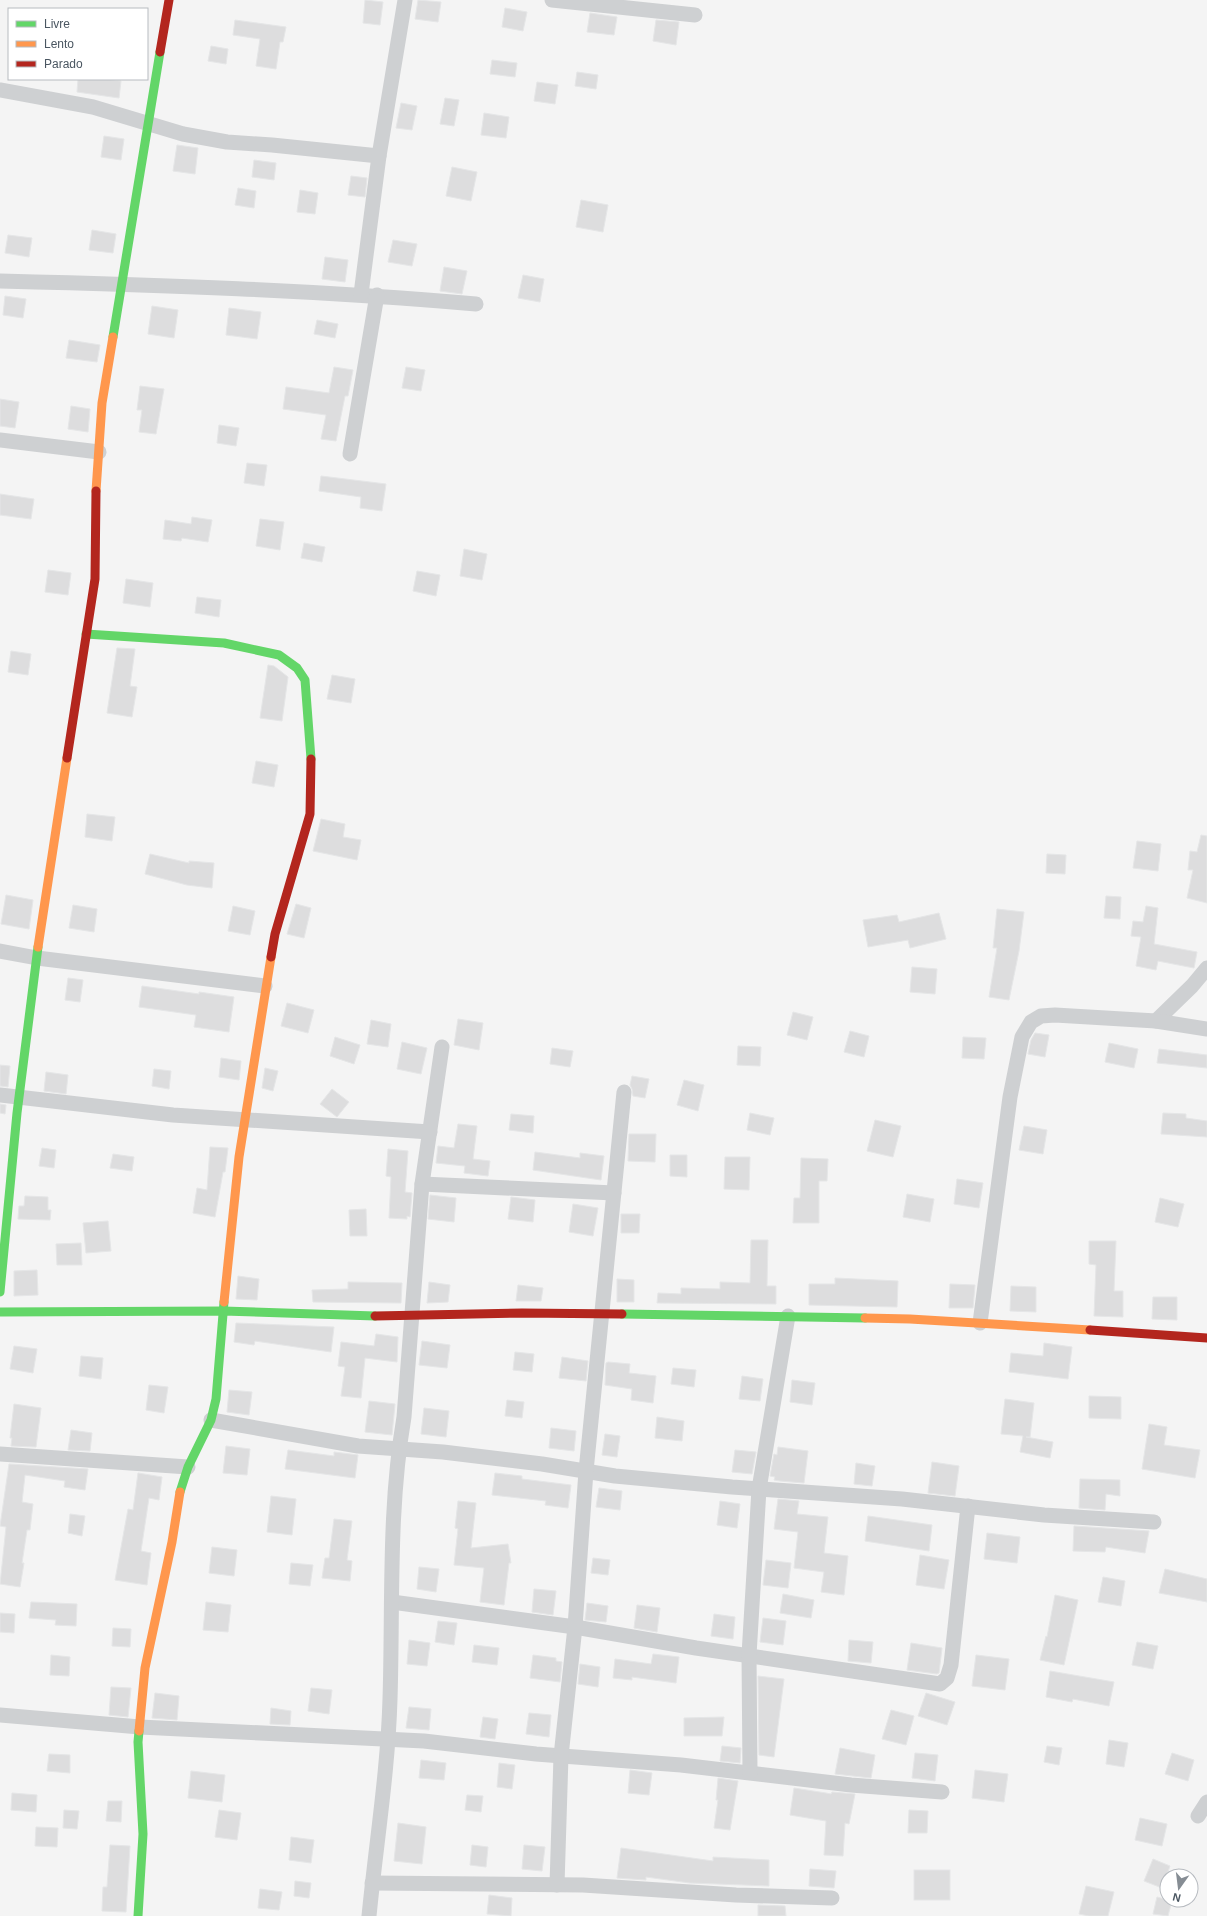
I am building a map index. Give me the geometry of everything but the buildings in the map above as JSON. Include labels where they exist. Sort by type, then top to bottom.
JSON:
[{"type":"street","points":[[0,1292],[5,1221],[37,958],[95,579],[95,506],[102,403],[170,0]]},
{"type":"street","points":[[361,294],[379,156],[404,0]]},
{"type":"street","points":[[552,0],[695,15]]},
{"type":"street","points":[[0,90],[92,107],[183,134],[227,142],[379,156]]},
{"type":"street","points":[[0,281],[265,289],[378,295],[476,304]]},
{"type":"street","points":[[350,454],[378,295]]},
{"type":"street","points":[[0,440],[99,452]]},
{"type":"street","points":[[86,634],[224,643],[279,655],[297,668],[305,680],[310,759],[310,814],[275,934],[264,986],[239,1157],[223,1311],[216,1399],[211,1420],[188,1467],[178,1498],[172,1542],[146,1668],[138,1742],[143,1834],[138,1916]]},
{"type":"street","points":[[0,951],[37,958],[264,986]]},
{"type":"street","points":[[1156,1021],[1192,986],[1207,968]]},
{"type":"street","points":[[980,1323],[1010,1097],[1022,1038],[1031,1022],[1041,1016],[1055,1015],[1156,1021],[1207,1029]]},
{"type":"street","points":[[369,1916],[388,1738],[392,1602],[392,1519],[399,1449],[404,1417],[422,1184],[442,1047]]},
{"type":"street","points":[[557,1885],[561,1756],[575,1627],[586,1471],[624,1092]]},
{"type":"street","points":[[0,1095],[173,1115],[245,1121],[430,1132]]},
{"type":"street","points":[[422,1184],[614,1193]]},
{"type":"street","points":[[0,1312],[223,1311],[356,1316],[522,1313],[788,1316],[910,1319],[1207,1338]]},
{"type":"street","points":[[750,1772],[749,1655],[759,1489],[788,1316]]},
{"type":"street","points":[[211,1420],[358,1446],[458,1454],[623,1477],[759,1489],[902,1499],[1044,1515],[1154,1522]]},
{"type":"street","points":[[0,1454],[188,1467]]},
{"type":"street","points":[[392,1602],[575,1627],[940,1684],[946,1678],[951,1665],[968,1506]]},
{"type":"street","points":[[0,1715],[140,1727],[424,1740],[561,1756],[750,1772],[851,1785],[942,1792]]},
{"type":"street","points":[[1198,1816],[1207,1802]]},
{"type":"street","points":[[372,1883],[584,1885],[736,1895],[832,1898]]},
{"type":"traffic: fast","points":[[113,337],[160,52]]},
{"type":"traffic: fast","points":[[86,634],[224,643],[279,655],[297,668],[305,680],[311,759]]},
{"type":"traffic: fast","points":[[0,1292],[17,1113],[38,947]]},
{"type":"traffic: fast","points":[[180,1492],[188,1467],[211,1420],[216,1399],[224,1302]]},
{"type":"traffic: fast","points":[[0,1312],[223,1311],[375,1316]]},
{"type":"traffic: fast","points":[[622,1314],[865,1318]]},
{"type":"traffic: fast","points":[[138,1916],[143,1834],[138,1742],[139,1731]]},
{"type":"traffic: slow","points":[[96,491],[102,403],[113,337]]},
{"type":"traffic: slow","points":[[38,947],[67,758]]},
{"type":"traffic: slow","points":[[224,1302],[239,1157],[271,957]]},
{"type":"traffic: slow","points":[[865,1318],[910,1319],[1090,1330]]},
{"type":"traffic: slow","points":[[139,1731],[145,1668],[172,1542],[180,1492]]},
{"type":"traffic: jam","points":[[160,52],[169,0]]},
{"type":"traffic: jam","points":[[67,758],[95,579],[96,491]]},
{"type":"traffic: jam","points":[[271,957],[275,934],[310,814],[311,759]]},
{"type":"traffic: jam","points":[[375,1316],[522,1313],[622,1314]]},
{"type":"traffic: jam","points":[[1090,1330],[1207,1338]]}]
